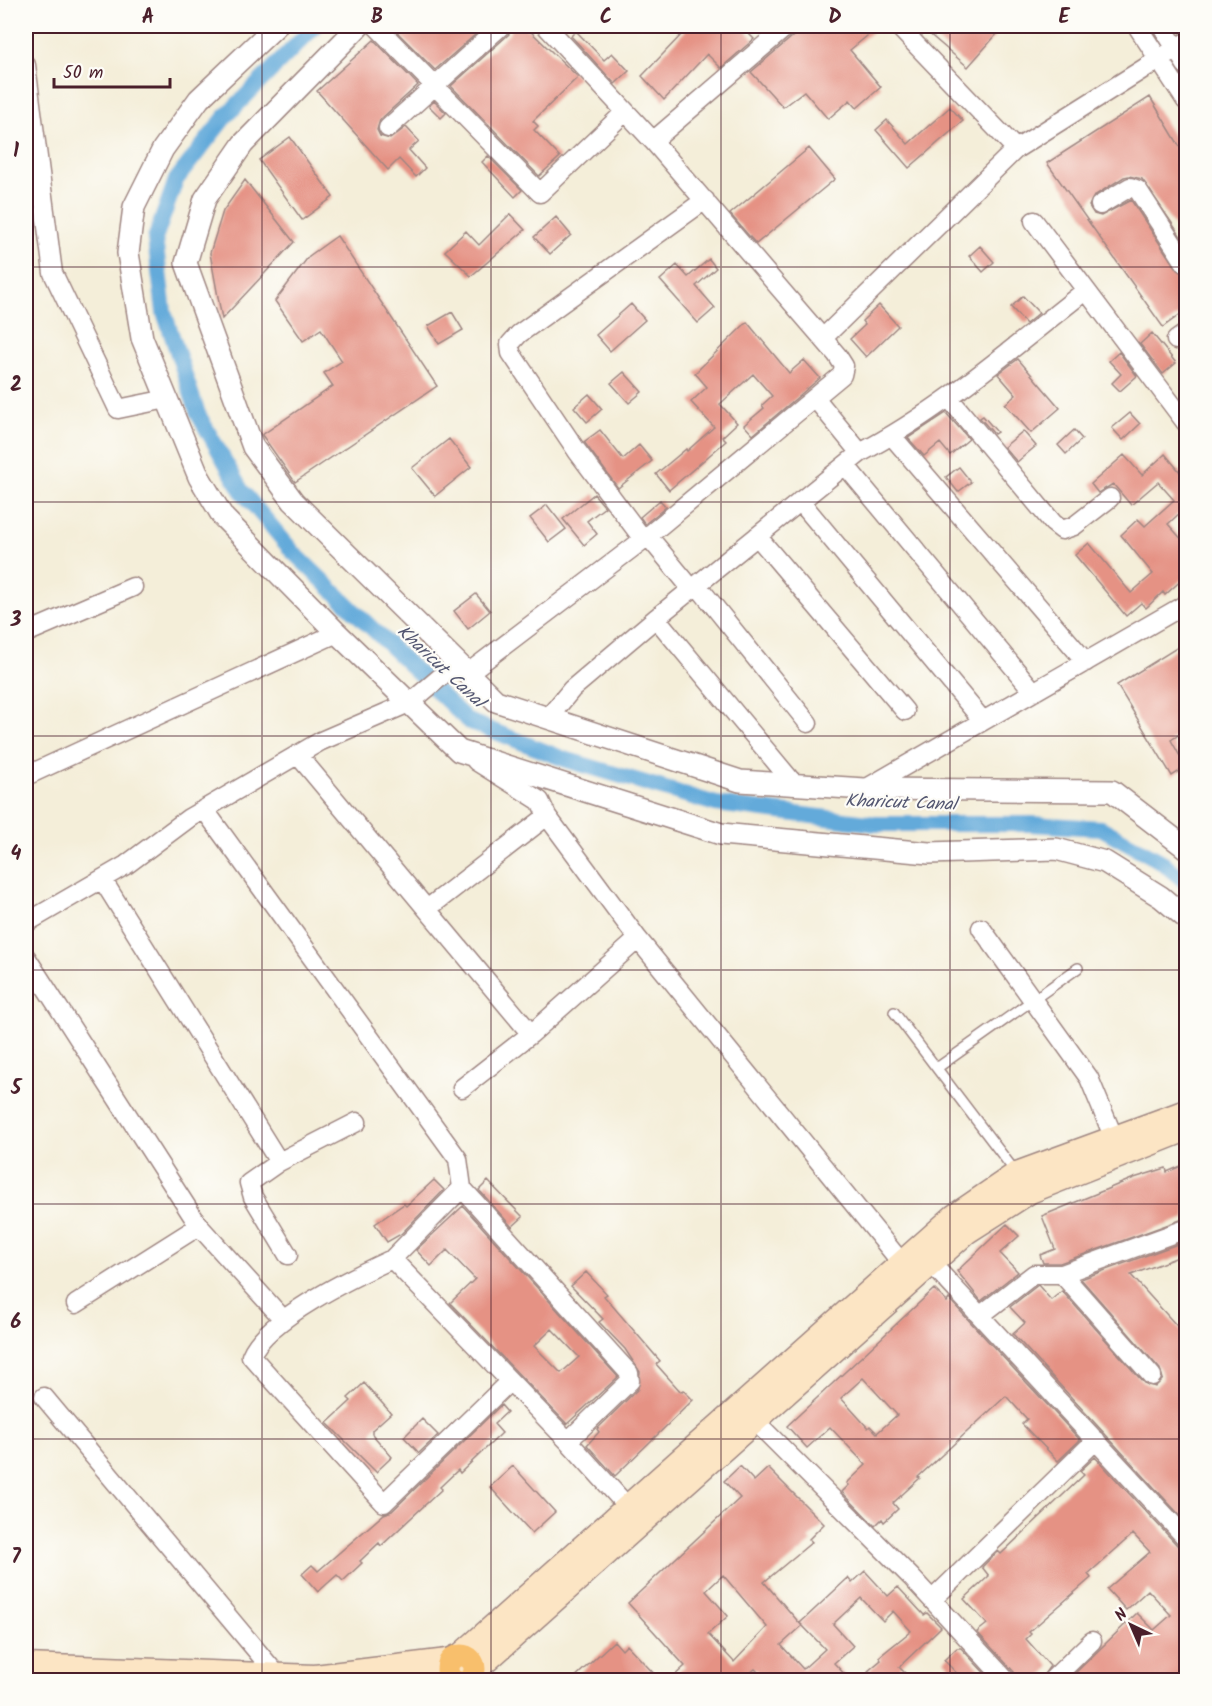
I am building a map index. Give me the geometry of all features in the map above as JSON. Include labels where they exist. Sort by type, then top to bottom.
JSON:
[{"type":"main road","points":[[26,1666],[315,1677],[458,1676],[521,1615],[747,1413],[915,1268],[1030,1191],[1186,1112]]},
{"type":"main road","points":[[915,1268],[954,1217],[1017,1173],[1186,1129]]},
{"type":"street","points":[[359,26],[243,144],[205,199],[186,263],[253,447],[293,501],[460,667],[496,701],[740,781],[865,789],[1112,791],[1186,848]]},
{"type":"street","points":[[376,26],[540,193],[625,112]]},
{"type":"street","points":[[388,128],[501,26]]},
{"type":"street","points":[[26,923],[102,879],[204,809],[321,741],[413,701],[648,536],[816,399],[842,375],[844,366],[823,338],[653,141],[546,26]]},
{"type":"street","points":[[653,141],[787,26]]},
{"type":"street","points":[[898,26],[1016,149]]},
{"type":"street","points":[[1137,26],[1186,101]]},
{"type":"street","points":[[1162,26],[1181,45],[1186,65]]},
{"type":"street","points":[[270,28],[199,99],[163,149],[134,207],[128,253],[142,338],[200,477],[223,517],[337,633],[413,701],[426,721],[459,751],[540,801],[547,816],[638,939],[915,1268],[981,1316],[1186,1538]]},
{"type":"street","points":[[823,338],[1016,149],[1181,45]]},
{"type":"street","points":[[26,65],[53,273],[118,409],[167,399]]},
{"type":"street","points":[[1100,206],[1130,187],[1138,190],[1186,264]]},
{"type":"street","points":[[705,200],[519,334],[510,344],[511,353],[577,451],[639,535],[648,536],[694,586],[808,723]]},
{"type":"street","points":[[1034,221],[1186,423]]},
{"type":"street","points":[[548,718],[572,689],[694,586],[860,453],[892,436],[949,398],[1085,291]]},
{"type":"street","points":[[949,398],[1053,523],[1062,530],[1074,526],[1110,498]]},
{"type":"street","points":[[816,399],[860,453]]},
{"type":"street","points":[[892,436],[1086,662]]},
{"type":"street","points":[[845,465],[1034,692]]},
{"type":"street","points":[[800,501],[983,721]]},
{"type":"street","points":[[757,536],[905,711]]},
{"type":"street","points":[[26,633],[133,587]]},
{"type":"street","points":[[865,789],[1186,604]]},
{"type":"street","points":[[656,618],[794,784]]},
{"type":"street","points":[[26,776],[337,633]]},
{"type":"street","points":[[459,751],[721,834],[929,853],[1056,849],[1105,862],[1161,897],[1186,918]]},
{"type":"street","points":[[298,755],[531,1034]]},
{"type":"street","points":[[204,809],[458,1158],[462,1188],[629,1373],[630,1381],[568,1441]]},
{"type":"street","points":[[427,909],[547,816]]},
{"type":"street","points":[[102,879],[279,1162]]},
{"type":"street","points":[[981,928],[1089,1078],[1117,1146]]},
{"type":"street","points":[[462,1088],[531,1034],[638,939]]},
{"type":"street","points":[[26,957],[200,1226],[284,1318]]},
{"type":"street","points":[[288,1255],[253,1197],[249,1183],[279,1162],[357,1122]]},
{"type":"street","points":[[462,1188],[392,1259],[284,1318],[255,1344],[250,1356],[384,1503],[510,1381]]},
{"type":"street","points":[[76,1304],[200,1226]]},
{"type":"street","points":[[981,1316],[1034,1274],[1062,1274],[1186,1229]]},
{"type":"street","points":[[392,1259],[568,1441],[634,1514]]},
{"type":"street","points":[[1062,1274],[1152,1376]]},
{"type":"street","points":[[44,1397],[278,1675]]},
{"type":"street","points":[[747,1413],[933,1599],[1006,1680]]},
{"type":"street","points":[[933,1599],[1096,1440]]},
{"type":"street","points":[[1052,1680],[1092,1641]]},
{"type":"lane","points":[[937,1068],[1078,968]]},
{"type":"lane","points":[[894,1012],[1017,1173]]},
{"type":"building","points":[[391,26],[485,26],[435,70]]},
{"type":"building","points":[[512,26],[525,26],[578,77],[533,121],[538,126],[534,130],[560,157],[539,176],[451,86],[509,34]]},
{"type":"building","points":[[680,26],[741,26],[754,39],[721,68],[707,54],[664,100],[642,76],[685,31]]},
{"type":"building","points":[[805,26],[879,26],[850,50],[881,87],[857,108],[850,100],[828,119],[804,91],[783,107],[751,72]]},
{"type":"building","points":[[920,26],[1004,26],[968,67]]},
{"type":"building","points":[[576,31],[604,60],[612,53],[629,71],[615,84],[571,36]]},
{"type":"building","points":[[374,40],[418,85],[380,120],[377,130],[380,136],[390,139],[406,127],[419,141],[409,150],[425,168],[416,177],[399,159],[388,170],[317,91]]},
{"type":"building","points":[[1150,97],[1186,157],[1186,244],[1142,179],[1124,177],[1094,196],[1089,206],[1094,214],[1101,216],[1131,200],[1177,270],[1186,275],[1186,310],[1163,327],[1047,163]]},
{"type":"building","points":[[434,101],[446,113],[441,118],[429,106]]},
{"type":"building","points":[[950,107],[963,121],[909,168],[876,130],[887,120],[908,144]]},
{"type":"building","points":[[290,137],[333,197],[302,220],[259,160]]},
{"type":"building","points":[[809,148],[835,179],[756,244],[730,214]]},
{"type":"building","points":[[488,156],[522,190],[515,197],[482,162]]},
{"type":"building","points":[[245,180],[294,242],[222,319],[210,253],[223,211]]},
{"type":"building","points":[[510,214],[525,230],[471,276],[445,251],[466,231],[479,245]]},
{"type":"building","points":[[556,217],[571,235],[550,254],[534,237]]},
{"type":"building","points":[[337,236],[437,386],[295,482],[262,435],[333,386],[324,373],[342,361],[321,329],[303,341],[275,301],[309,256]]},
{"type":"building","points":[[980,246],[994,262],[983,272],[969,256]]},
{"type":"building","points":[[709,259],[716,268],[696,286],[715,308],[698,323],[660,280],[677,265],[688,277]]},
{"type":"building","points":[[1023,296],[1039,313],[1026,324],[1011,307]]},
{"type":"building","points":[[631,304],[645,320],[610,351],[596,335]]},
{"type":"building","points":[[879,305],[898,326],[866,357],[850,339],[865,325],[862,321]]},
{"type":"building","points":[[452,312],[463,330],[439,344],[428,326]]},
{"type":"building","points":[[747,322],[789,373],[804,360],[820,378],[753,435],[744,425],[764,408],[762,405],[772,396],[753,374],[720,404],[737,423],[722,437],[726,441],[669,490],[656,474],[714,427],[691,402],[707,387],[695,373]]},
{"type":"building","points":[[1152,333],[1176,363],[1163,374],[1140,344]]},
{"type":"building","points":[[1119,352],[1137,376],[1120,391],[1112,383],[1121,374],[1109,361]]},
{"type":"building","points":[[1018,359],[1060,408],[1031,433],[1005,404],[1016,395],[998,374]]},
{"type":"building","points":[[624,372],[642,392],[629,403],[611,383]]},
{"type":"building","points":[[589,394],[602,409],[587,422],[574,407]]},
{"type":"building","points":[[946,413],[969,439],[950,455],[940,443],[924,456],[908,438]]},
{"type":"building","points":[[1130,413],[1140,424],[1123,440],[1112,428]]},
{"type":"building","points":[[983,416],[997,432],[994,434],[980,418]]},
{"type":"building","points":[[600,430],[623,459],[639,445],[652,461],[618,488],[584,442]]},
{"type":"building","points":[[1074,430],[1082,439],[1066,454],[1058,445]]},
{"type":"building","points":[[1023,431],[1036,446],[1017,462],[1004,447]]},
{"type":"building","points":[[449,439],[471,467],[435,496],[412,468]]},
{"type":"building","points":[[1165,454],[1186,479],[1186,514],[1183,510],[1168,524],[1186,544],[1186,576],[1165,595],[1163,592],[1146,608],[1141,603],[1126,616],[1075,555],[1089,543],[1131,593],[1153,574],[1121,535],[1138,519],[1145,526],[1174,500],[1158,482],[1131,505],[1113,484],[1098,493],[1091,484],[1124,455],[1142,475]]},
{"type":"building","points":[[959,467],[971,482],[958,492],[946,477]]},
{"type":"building","points":[[594,494],[605,507],[587,521],[597,534],[584,545],[563,519]]},
{"type":"building","points":[[660,500],[666,507],[645,524],[640,517]]},
{"type":"building","points":[[547,505],[566,529],[549,542],[530,518]]},
{"type":"building","points":[[476,594],[490,611],[468,629],[454,611]]},
{"type":"building","points":[[1186,642],[1186,730],[1171,740],[1186,767],[1172,776],[1117,685]]},
{"type":"building","points":[[1186,1164],[1186,1218],[1060,1263],[1043,1263],[1040,1255],[1055,1249],[1042,1216],[1134,1178],[1166,1168],[1167,1172]]},
{"type":"building","points":[[434,1180],[444,1190],[401,1234],[387,1242],[375,1224],[404,1204],[406,1206]]},
{"type":"building","points":[[488,1181],[523,1217],[512,1227],[479,1190]]},
{"type":"building","points":[[463,1206],[618,1377],[567,1424],[450,1303],[475,1279],[447,1250],[431,1266],[416,1250]],"holes":[[[552,1329],[579,1357],[561,1373],[534,1346]]]},
{"type":"building","points":[[1007,1224],[1019,1236],[1000,1253],[1018,1272],[981,1301],[957,1271]]},
{"type":"building","points":[[1186,1241],[1186,1254],[1131,1275],[1186,1336],[1186,1522],[1013,1334],[1025,1323],[1010,1307],[1038,1285],[1051,1300],[1062,1291],[1144,1383],[1155,1387],[1163,1379],[1160,1369],[1081,1279]]},
{"type":"building","points":[[586,1272],[607,1294],[604,1296],[660,1361],[656,1364],[681,1392],[683,1390],[693,1400],[615,1476],[587,1445],[599,1432],[597,1429],[638,1389],[640,1372],[625,1349],[599,1322],[603,1319],[571,1286]]},
{"type":"building","points":[[934,1289],[947,1302],[949,1299],[1080,1440],[1058,1461],[1022,1424],[1027,1419],[1006,1396],[918,1477],[920,1478],[893,1503],[898,1509],[884,1522],[882,1519],[875,1526],[842,1492],[849,1485],[847,1483],[866,1465],[830,1427],[807,1448],[787,1426]],"holes":[[[863,1378],[897,1415],[877,1433],[870,1426],[868,1428],[841,1398]]]},
{"type":"building","points":[[364,1383],[391,1413],[372,1430],[372,1434],[392,1457],[376,1472],[327,1423],[351,1401],[348,1398]]},
{"type":"building","points":[[501,1405],[507,1412],[494,1424],[502,1433],[460,1473],[458,1470],[440,1487],[442,1489],[381,1546],[379,1543],[343,1581],[337,1575],[318,1592],[302,1574],[312,1565],[318,1571],[384,1514],[392,1511]]},
{"type":"building","points":[[422,1419],[438,1435],[419,1453],[404,1437]]},
{"type":"building","points":[[1095,1457],[1178,1546],[1186,1549],[1186,1676],[1181,1680],[1068,1680],[1137,1613],[1154,1630],[1171,1615],[1148,1590],[1126,1610],[1107,1589],[1150,1552],[1133,1534],[1088,1574],[1091,1578],[1029,1632],[1031,1634],[1026,1639],[1050,1666],[1040,1680],[1017,1680],[1014,1672],[977,1632],[987,1624],[964,1599],[989,1576],[982,1567],[998,1551],[1001,1554],[1084,1475],[1080,1471]]},
{"type":"building","points":[[513,1466],[555,1512],[532,1533],[490,1487]]},
{"type":"building","points":[[740,1466],[754,1481],[768,1468],[824,1524],[809,1539],[812,1542],[764,1582],[802,1626],[781,1645],[803,1669],[825,1649],[800,1623],[848,1578],[852,1583],[865,1571],[888,1596],[898,1587],[924,1615],[927,1613],[941,1627],[899,1667],[912,1680],[877,1680],[868,1671],[881,1660],[879,1657],[911,1631],[893,1611],[883,1621],[861,1598],[833,1624],[853,1646],[834,1663],[850,1680],[766,1680],[755,1669],[742,1680],[670,1680],[685,1666],[628,1603],[740,1498],[724,1481]],"holes":[[[723,1575],[767,1627],[734,1662],[708,1634],[728,1616],[706,1591]]]},
{"type":"building","points":[[614,1641],[622,1650],[627,1645],[660,1680],[572,1680]]},
{"type":"building","points":[[957,1648],[961,1648],[991,1680],[963,1680],[944,1660]]},
{"type":"waterway","name":"Kharicut Canal","points":[[315,26],[225,117],[176,180],[155,239],[164,312],[198,414],[241,490],[293,552],[468,721],[564,759],[716,804],[876,824],[1030,824],[1101,828],[1162,862],[1186,882]]}]
